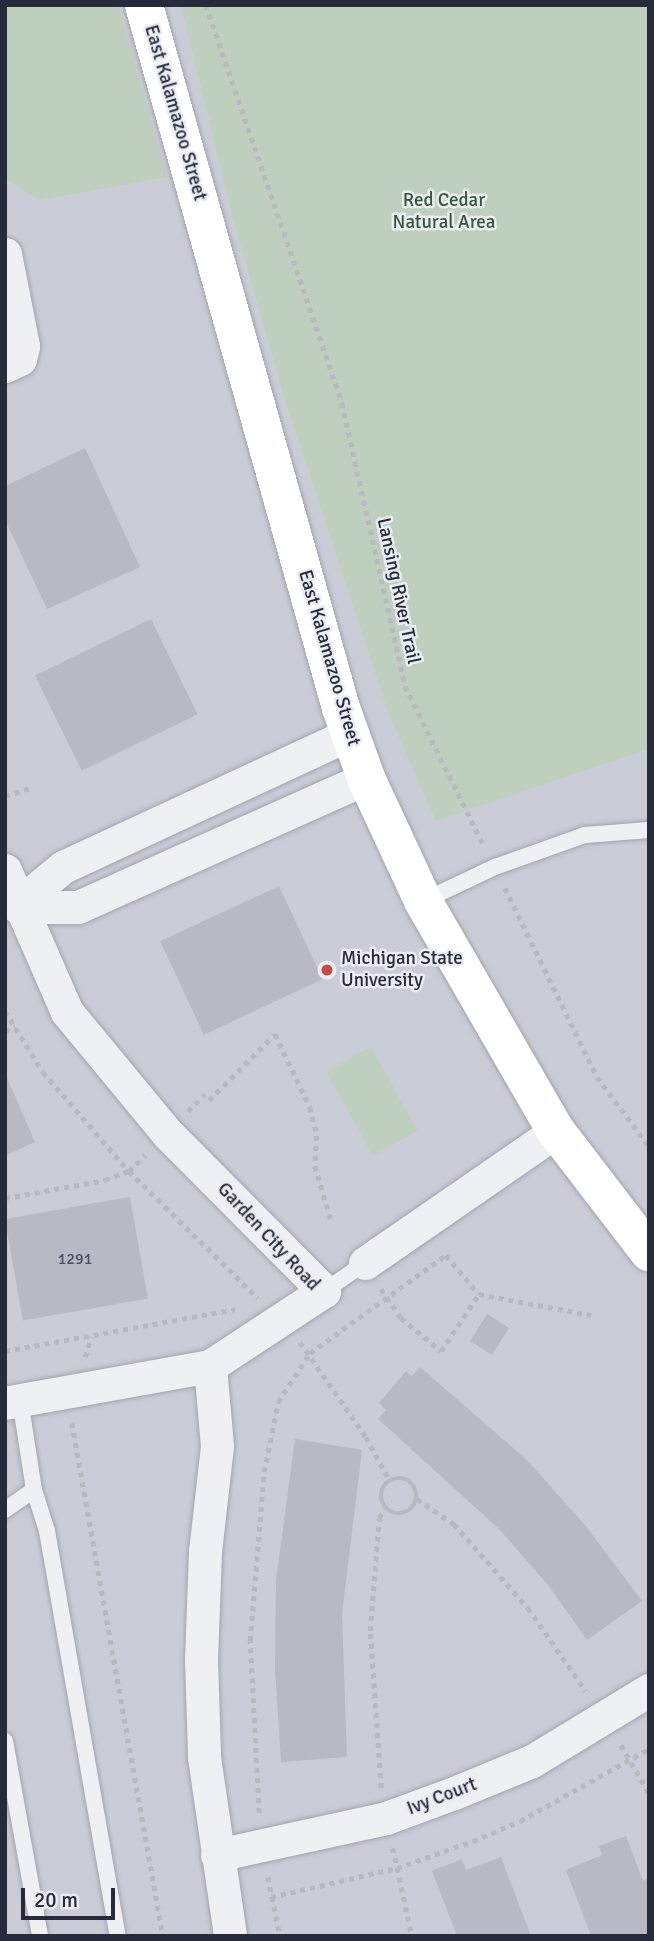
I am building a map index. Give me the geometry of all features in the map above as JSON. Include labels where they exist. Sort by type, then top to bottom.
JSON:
[{"type":"street","name":"East Kalamazoo Street","points":[[144,5],[349,734],[366,778],[423,901],[556,1131],[649,1252]]},
{"type":"street","points":[[5,254],[23,346],[20,359],[5,366]]},
{"type":"street","points":[[18,906],[63,867],[349,734]]},
{"type":"street","points":[[18,906],[78,907],[366,778]]},
{"type":"street","name":"Garden City Road","points":[[5,870],[18,906],[67,1013],[167,1133],[324,1291],[210,1366],[13,1401]]},
{"type":"street","points":[[365,1263],[556,1131]]},
{"type":"street","points":[[210,1366],[217,1446],[205,1551],[201,1659],[204,1757],[216,1855],[230,1936]]},
{"type":"street","name":"Ivy Court","points":[[216,1855],[386,1818],[532,1761],[649,1690]]},
{"type":"lane","points":[[423,901],[495,867],[585,835],[649,830]]},
{"type":"lane","points":[[324,1291],[365,1263]]},
{"type":"lane","points":[[13,1401],[34,1490],[47,1531],[118,1936]]},
{"type":"lane","points":[[5,1510],[34,1490]]},
{"type":"lane","points":[[5,1741],[40,1936]]},
{"type":"path","name":"Lansing River Trail","points":[[206,5],[342,403],[405,686],[597,1077],[649,1146]]},
{"type":"path","points":[[5,796],[33,787]]},
{"type":"path","points":[[5,1011],[43,1072],[129,1171],[262,1303],[5,1351]]},
{"type":"path","points":[[5,1031],[15,1027]]},
{"type":"path","points":[[209,1100],[275,1034],[310,1107],[317,1136],[315,1166],[331,1220]]},
{"type":"path","points":[[5,1198],[129,1171]]},
{"type":"path","points":[[280,1936],[262,1847],[250,1689],[254,1563],[264,1472],[278,1402],[310,1353],[446,1255],[479,1294],[591,1315]]},
{"type":"path","points":[[365,1263],[401,1318],[440,1351],[479,1294]]},
{"type":"path","points":[[279,1320],[310,1353],[390,1480]]},
{"type":"path","points":[[91,1336],[71,1415],[163,1936]]},
{"type":"path","points":[[384,1507],[400,1514],[411,1510],[417,1499],[415,1488],[407,1480],[390,1480]]},
{"type":"path","points":[[390,1480],[382,1490],[384,1507],[379,1518],[370,1630],[378,1769],[412,1936]]},
{"type":"path","points":[[417,1499],[454,1524],[528,1608],[605,1719],[649,1793]]},
{"type":"path","points":[[271,1897],[397,1868],[520,1821],[649,1749]]},
{"type":"shaded area","name":"Michigan State University","points":[[5,5],[649,5],[649,1936],[5,1936]]},
{"type":"green space","points":[[5,5],[118,5],[167,177],[40,200],[5,179]]},
{"type":"green space","name":"Red Cedar Natural Area","points":[[181,5],[649,5],[649,749],[436,821],[388,712],[285,400],[235,226]]},
{"type":"green space","points":[[371,1047],[418,1131],[373,1156],[326,1072]]},
{"type":"building","points":[[85,448],[140,567],[47,609],[5,520],[5,486]]},
{"type":"building","points":[[151,619],[197,714],[82,771],[35,676]]},
{"type":"building","points":[[279,886],[323,979],[204,1035],[160,941]]},
{"type":"building","points":[[5,1073],[35,1142],[5,1156]]},
{"type":"building","points":[[130,1197],[148,1298],[23,1320],[5,1219]]},
{"type":"building","points":[[487,1314],[509,1328],[492,1355],[470,1341]]},
{"type":"building","points":[[420,1367],[527,1460],[585,1525],[642,1601],[587,1640],[548,1585],[499,1529],[378,1419],[386,1410],[379,1403],[406,1371],[412,1376]]},
{"type":"building","points":[[295,1439],[362,1450],[342,1614],[347,1757],[281,1762],[275,1668],[276,1580]]},
{"type":"building","points":[[626,1836],[643,1881],[649,1878],[649,1936],[591,1936],[566,1870],[602,1855],[599,1846]]},
{"type":"building","points":[[501,1857],[531,1936],[457,1936],[432,1871],[462,1859],[466,1870]]},
{"type":"place","name":"Michigan State University","points":[[327,970]]}]
